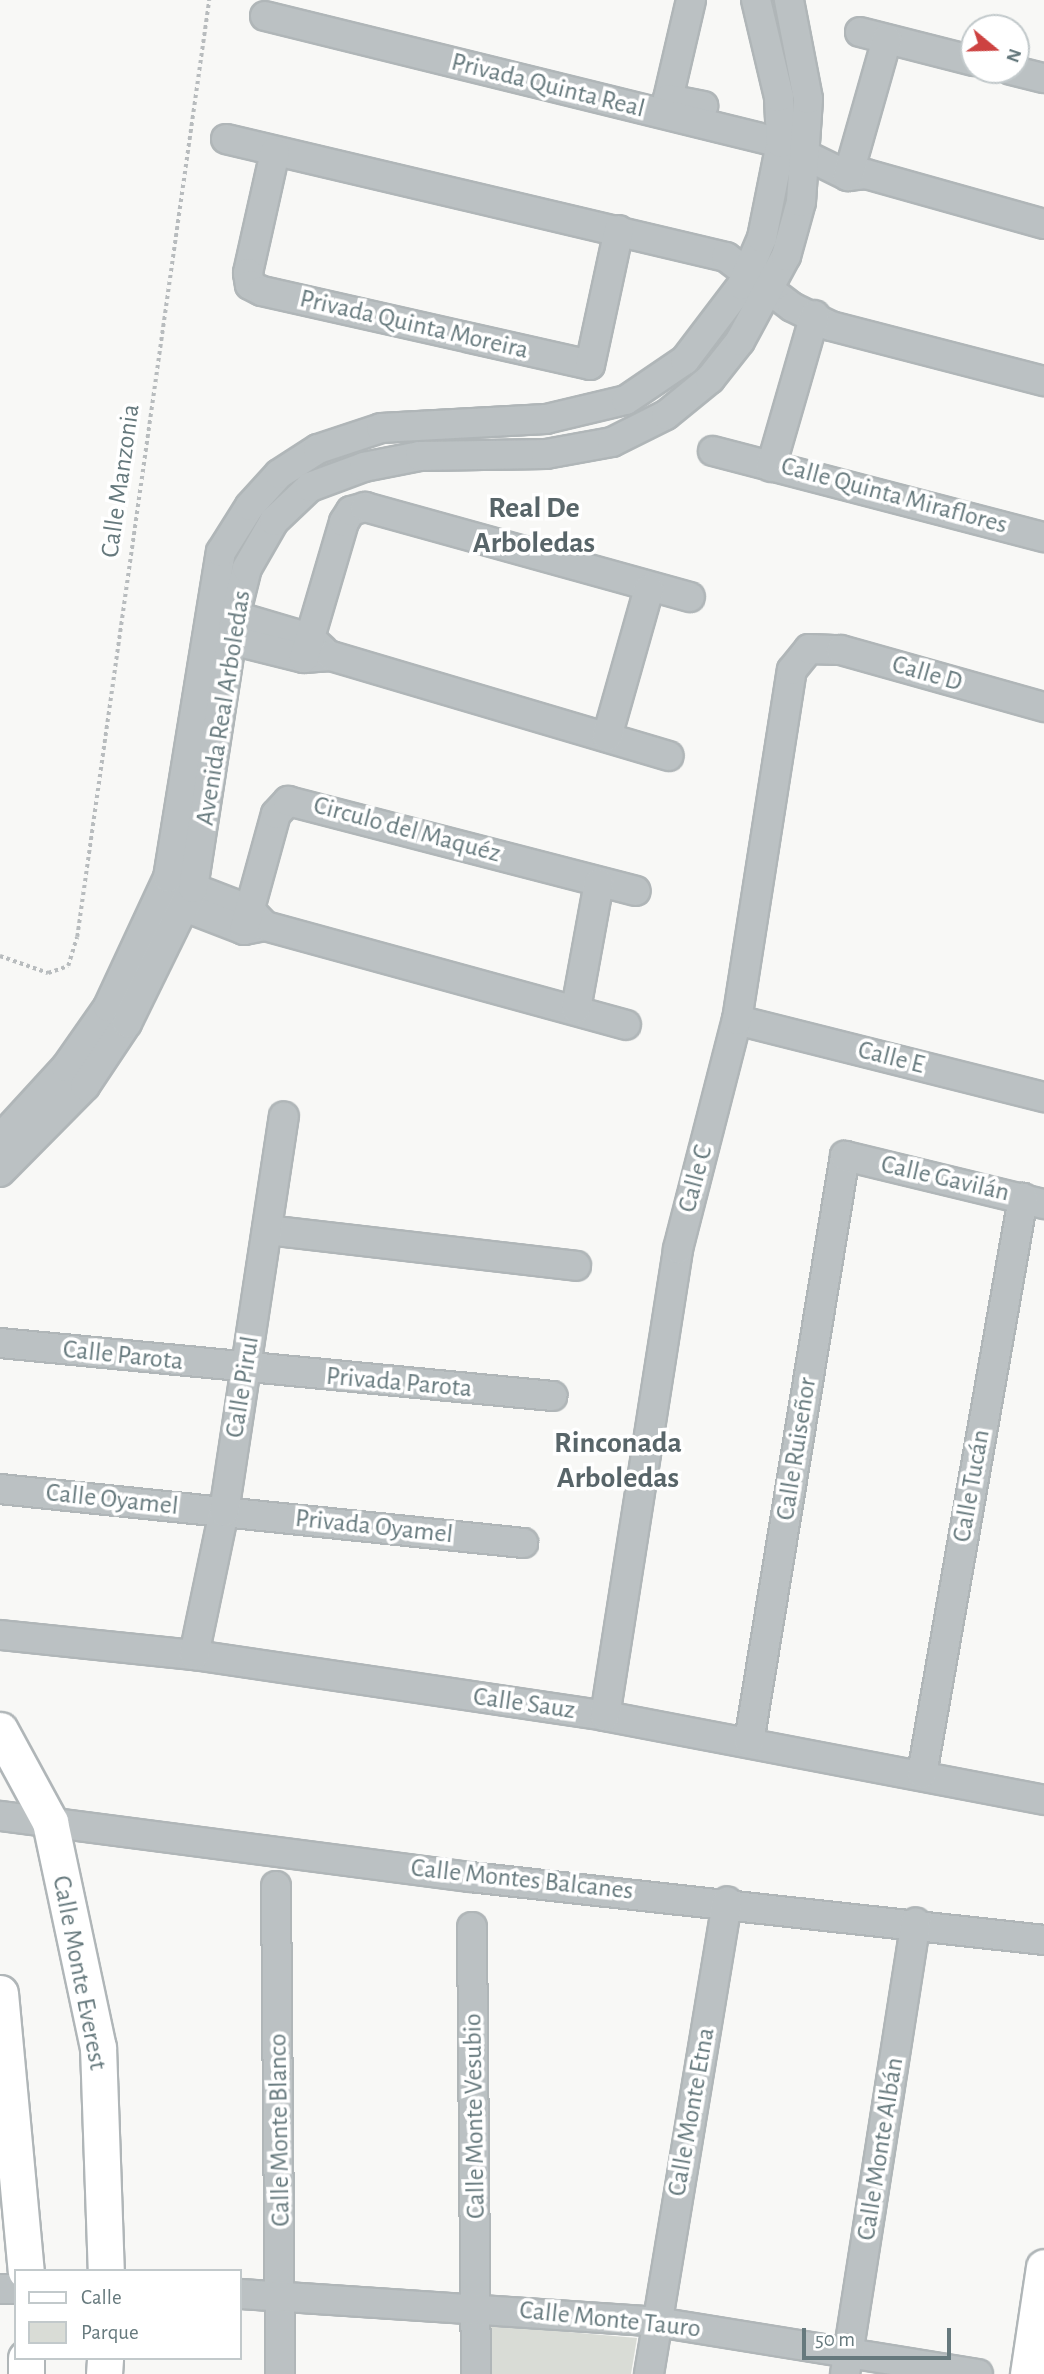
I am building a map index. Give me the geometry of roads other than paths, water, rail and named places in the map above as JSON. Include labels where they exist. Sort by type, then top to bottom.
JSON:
[{"type":"main road","name":"Calle Monte Everest","points":[[0,1730],[50,1822],[98,2047],[106,2269]]},
{"type":"main road","points":[[0,1993],[26,2269]]},
{"type":"main road","points":[[1028,2374],[1044,2267]]},
{"type":"street","name":"Privada Quinta Real","points":[[691,0],[668,99],[781,135],[856,170],[1044,224]]},
{"type":"street","points":[[668,756],[220,625],[221,552],[250,506],[279,474],[318,449],[381,428],[546,419],[626,400],[685,360],[746,277],[781,135],[756,0]]},
{"type":"street","name":"Avenida Real Arboledas","points":[[0,1172],[85,1086],[127,1023],[176,893],[220,625],[247,568],[274,521],[310,486],[419,456],[546,454],[612,442],[666,415],[710,379],[766,298],[801,202],[808,149],[789,0]]},
{"type":"street","name":"Privada Quinta Real","points":[[280,13],[781,135]]},
{"type":"street","points":[[860,32],[960,57]]},
{"type":"street","points":[[856,170],[887,39]]},
{"type":"street","points":[[226,139],[610,234],[746,277],[766,298],[818,324],[1044,381]]},
{"type":"street","name":"Privada Quinta Moreira","points":[[275,152],[248,273],[250,285],[262,290],[590,365],[610,234]]},
{"type":"street","name":"Calle Quinta Miraflores","points":[[818,324],[771,467],[1044,537]]},
{"type":"street","points":[[713,451],[771,467]]},
{"type":"street","points":[[315,651],[344,522],[351,511],[366,507],[649,589],[690,597]]},
{"type":"street","points":[[607,737],[649,589]]},
{"type":"street","name":"Calle D","points":[[809,649],[841,650],[1044,706]]},
{"type":"street","name":"Calle C","points":[[605,1716],[678,1249],[737,1020],[792,670],[809,649]]},
{"type":"street","name":"Circulo del Maquéz","points":[[253,922],[275,814],[288,801],[636,891]]},
{"type":"street","points":[[576,1009],[599,883]]},
{"type":"street","points":[[0,1139],[66,1067],[108,1007],[176,893],[253,922],[576,1009],[626,1025]]},
{"type":"street","name":"Calle E","points":[[737,1020],[1044,1097]]},
{"type":"street","name":"Calle Pirul","points":[[194,1655],[224,1512],[285,1117]]},
{"type":"street","name":"Calle Gavilán","points":[[845,1156],[1033,1201]]},
{"type":"street","name":"Calle Ruiseñor","points":[[749,1742],[845,1156]]},
{"type":"street","name":"Calle Tucán","points":[[922,1774],[1033,1201]]},
{"type":"street","points":[[267,1230],[576,1266]]},
{"type":"street","name":"Calle Parota","points":[[0,1343],[246,1370]]},
{"type":"street","name":"Privada Parota","points":[[246,1370],[552,1396]]},
{"type":"street","name":"Calle Oyamel","points":[[0,1489],[224,1512]]},
{"type":"street","name":"Privada Oyamel","points":[[224,1512],[523,1543]]},
{"type":"street","name":"Calle Sauz","points":[[0,1635],[194,1655],[605,1716],[922,1774],[1044,1800]]},
{"type":"street","name":"Calle Montes Balcanes","points":[[0,1816],[470,1877],[727,1901],[1044,1940]]},
{"type":"street","name":"Calle Monte Blanco","points":[[276,1886],[280,2374]]},
{"type":"street","name":"Calle Monte Etna","points":[[649,2374],[727,1901]]},
{"type":"street","name":"Calle Monte Albán","points":[[847,2364],[916,1923]]},
{"type":"street","name":"Calle Monte Vesubio","points":[[472,1927],[479,2306],[476,2374]]},
{"type":"street","name":"Calle Monte Tauro","points":[[242,2294],[479,2306],[657,2322],[847,2364],[978,2374]]},
{"type":"district","name":"Real De Arboledas","points":[[534,525]]},
{"type":"district","name":"Rinconada Arboledas","points":[[618,1460]]}]
